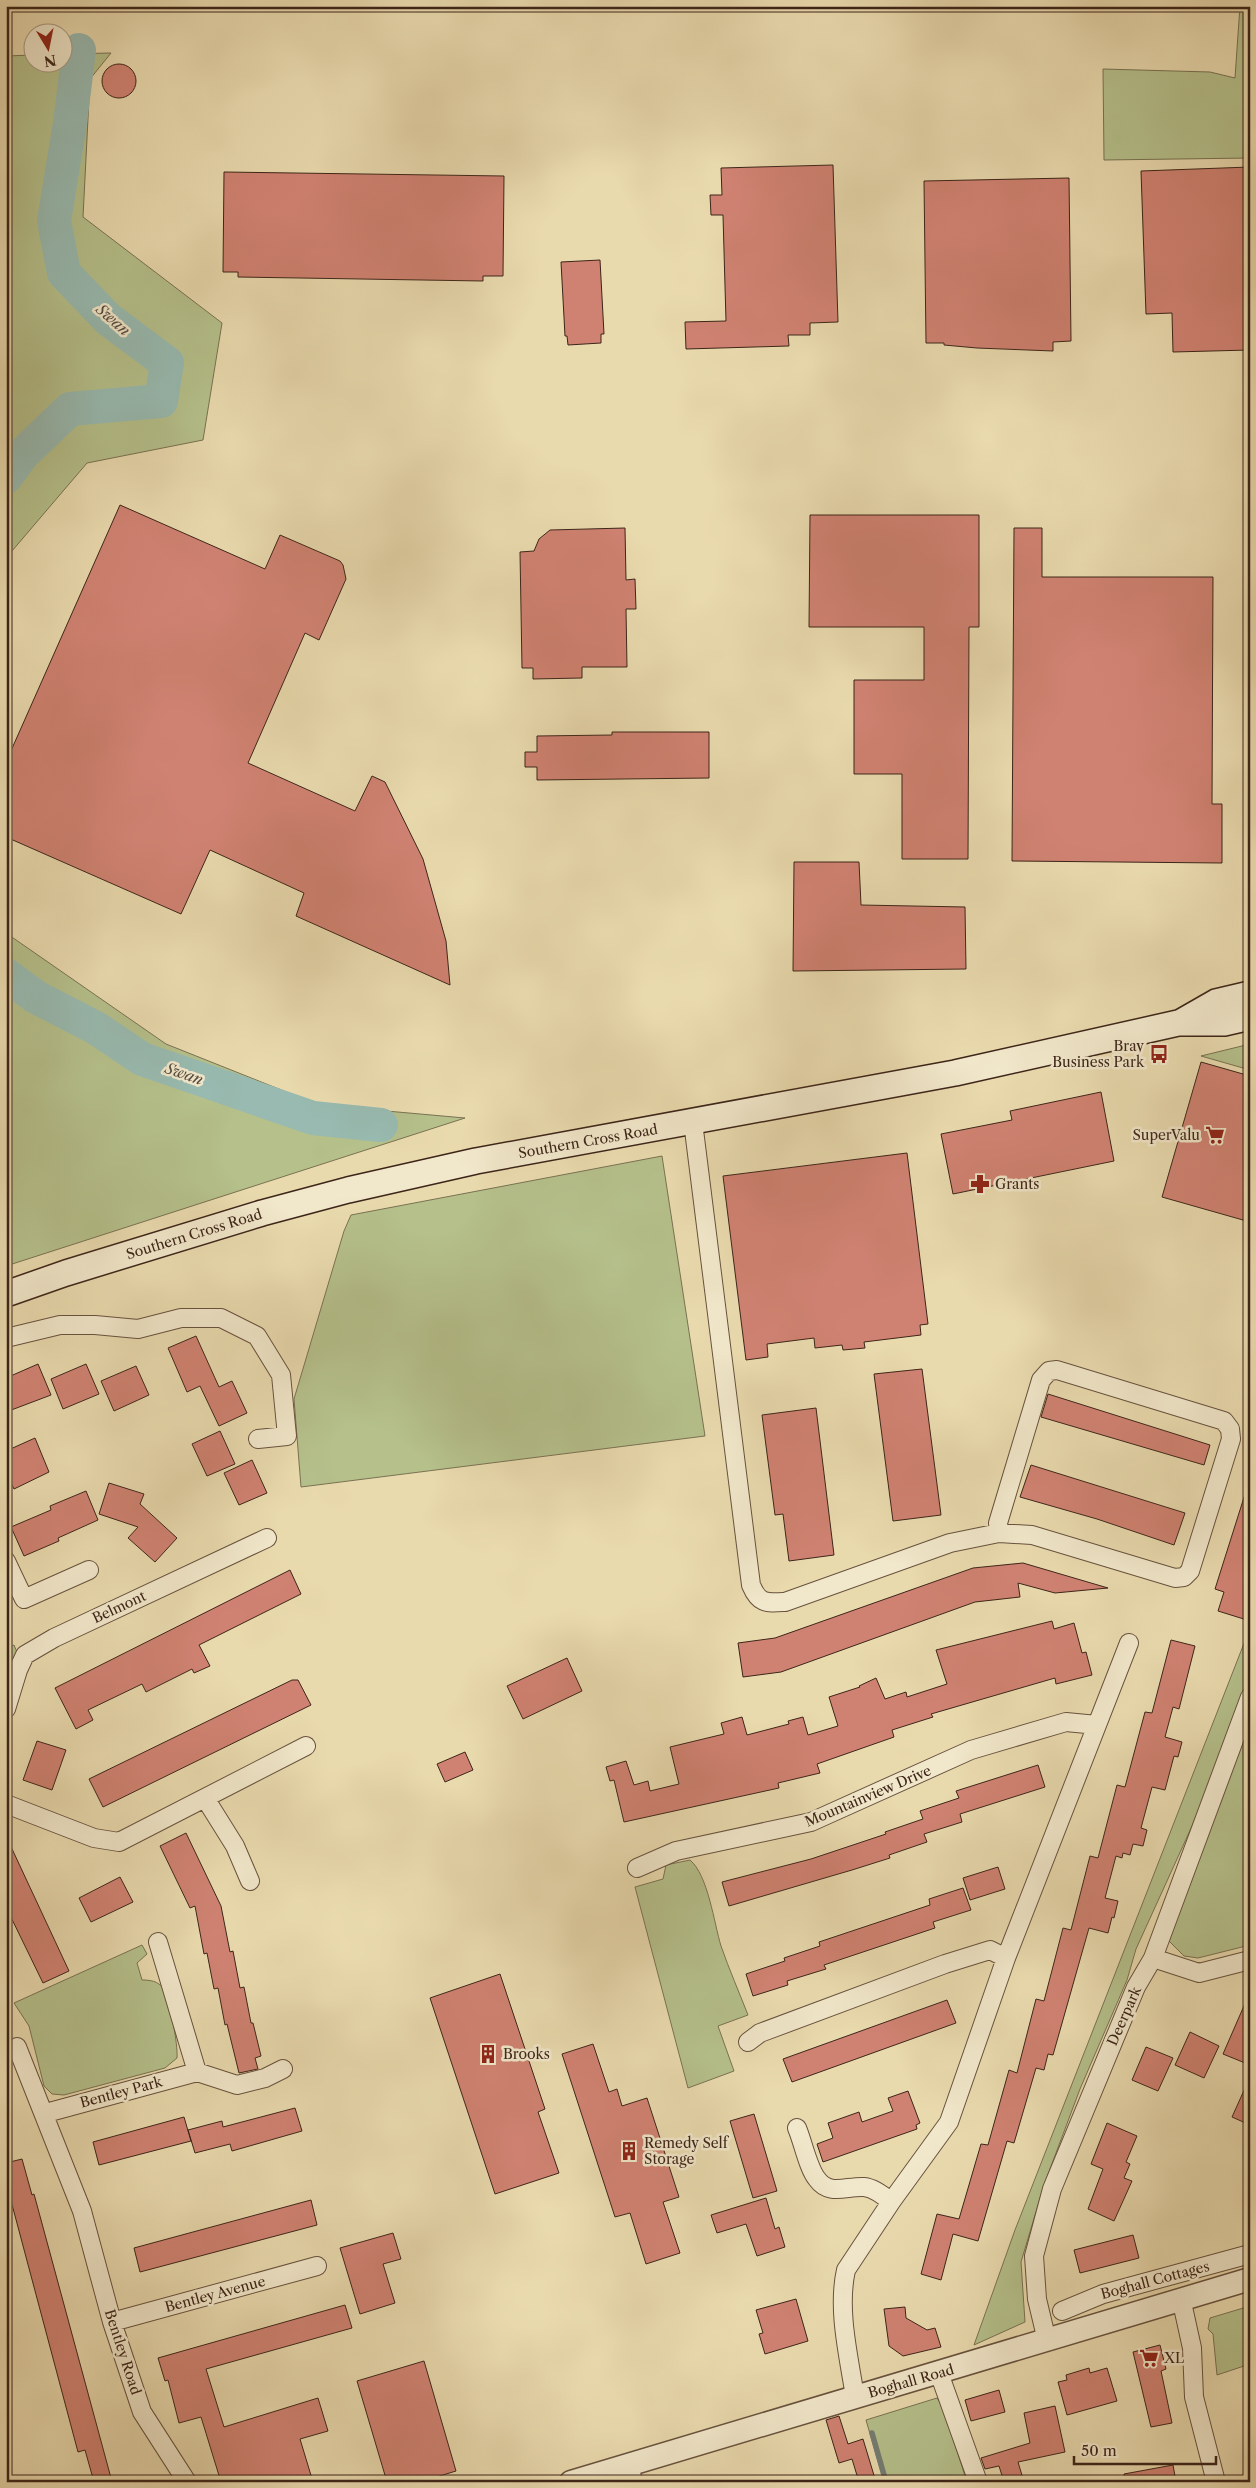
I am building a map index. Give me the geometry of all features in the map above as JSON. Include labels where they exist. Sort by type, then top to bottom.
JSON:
[{"type":"main road","name":"Southern Cross Road","points":[[1178,1023],[1216,1002],[1250,994]]},
{"type":"main road","name":"Southern Cross Road","points":[[6,1294],[262,1213],[348,1190],[476,1161],[955,1073],[1178,1023],[1224,1023],[1250,1017]]},
{"type":"street","points":[[693,1122],[751,1585],[757,1598],[768,1603],[785,1602],[950,1543],[999,1533],[1032,1536],[1175,1578],[1184,1577],[1190,1571],[1196,1552],[1231,1438],[1230,1429],[1224,1421],[1057,1370],[1049,1371],[1041,1380],[998,1523],[999,1533]]},
{"type":"street","points":[[6,1338],[60,1325],[95,1325],[138,1329],[181,1318],[221,1318],[257,1336],[282,1375],[287,1436],[258,1439]]},
{"type":"street","name":"Belmont","points":[[6,1709],[18,1670],[26,1655],[54,1638],[267,1538]]},
{"type":"street","points":[[6,1561],[24,1599],[89,1570]]},
{"type":"street","points":[[855,2397],[843,2310],[843,2282],[846,2270],[891,2202],[949,2122],[1006,1958],[1129,1643]]},
{"type":"street","name":"Deerpark","points":[[1048,2341],[1037,2299],[1034,2256],[1052,2189],[1136,1987],[1153,1958],[1250,1697]]},
{"type":"street","name":"Mountainview Drive","points":[[637,1868],[676,1851],[810,1822],[971,1750],[1066,1722],[1097,1725]]},
{"type":"street","points":[[6,1804],[94,1838],[119,1842],[306,1746]]},
{"type":"street","points":[[205,1798],[236,1846],[250,1881]]},
{"type":"street","points":[[158,1942],[197,2072],[237,2085],[265,2078],[283,2069]]},
{"type":"street","points":[[748,2042],[760,2033],[945,1964],[990,1950],[1006,1958]]},
{"type":"street","points":[[1153,1958],[1199,1974],[1250,1960]]},
{"type":"street","points":[[18,2047],[46,2113]]},
{"type":"street","name":"Bentley Park","points":[[46,2113],[197,2072]]},
{"type":"street","name":"Bentley Road","points":[[46,2113],[82,2211],[112,2322],[142,2412],[187,2482]]},
{"type":"street","points":[[797,2128],[816,2178],[825,2188],[834,2190],[865,2187],[879,2192],[891,2202]]},
{"type":"street","points":[[1242,2256],[1246,2280]]},
{"type":"street","name":"Boghall Cottages","points":[[1062,2311],[1103,2294],[1242,2256]]},
{"type":"street","name":"Bentley Avenue","points":[[112,2322],[317,2266]]},
{"type":"street","name":"Boghall Road","points":[[571,2482],[631,2473],[855,2397],[1048,2341],[1181,2298],[1246,2280]]},
{"type":"street","points":[[1181,2298],[1192,2348],[1194,2397],[1216,2482]]},
{"type":"street","points":[[939,2373],[978,2482]]},
{"type":"green space","points":[[1240,6],[1250,6],[1250,158],[1104,160],[1103,69],[1210,72],[1235,78]]},
{"type":"green space","points":[[111,53],[90,79],[83,217],[222,323],[203,440],[87,463],[6,558],[6,56],[22,55],[22,72],[72,72],[72,54]]},
{"type":"green space","points":[[6,933],[166,1044],[319,1105],[465,1118],[6,1266]]},
{"type":"green space","points":[[1246,1045],[1250,1045],[1250,1070],[1201,1056]]},
{"type":"green space","points":[[662,1156],[705,1436],[301,1487],[294,1399],[344,1231],[351,1215]]},
{"type":"green space","points":[[1250,1628],[1250,1663],[1239,1723],[1136,1949],[1127,1980],[1080,2089],[1044,2185],[1021,2262],[1025,2322],[974,2345],[1015,2230]]},
{"type":"green space","points":[[14,1645],[19,1657],[6,1677],[6,1649]]},
{"type":"green space","points":[[1250,1724],[1250,1945],[1198,1958],[1184,1956],[1167,1939]]},
{"type":"green space","points":[[690,1860],[696,1867],[706,1888],[721,1946],[748,2015],[718,2026],[734,2071],[688,2088],[635,1887],[663,1879],[666,1865]]},
{"type":"green space","points":[[142,1945],[147,1954],[137,1963],[142,1980],[154,1981],[163,1988],[173,2023],[177,2058],[165,2068],[64,2095],[52,2094],[44,2086],[29,2026],[14,2003]]},
{"type":"green space","points":[[1250,2306],[1250,2364],[1217,2375],[1213,2334],[1208,2329],[1210,2318]]},
{"type":"green space","points":[[937,2398],[943,2407],[967,2482],[884,2482],[866,2420]]},
{"type":"building","points":[[119,64],[131,69],[136,81],[131,93],[119,98],[107,93],[102,81],[107,69]]},
{"type":"building","points":[[833,165],[838,322],[810,323],[810,335],[788,335],[789,346],[686,349],[685,322],[726,321],[723,215],[711,215],[710,195],[722,195],[721,168]]},
{"type":"building","points":[[1250,167],[1250,350],[1173,352],[1172,313],[1146,314],[1141,171]]},
{"type":"building","points":[[224,172],[504,176],[503,276],[483,276],[483,281],[238,277],[238,272],[223,272]]},
{"type":"building","points":[[1069,178],[1071,341],[1053,342],[1053,351],[977,348],[944,345],[944,343],[926,343],[924,181]]},
{"type":"building","points":[[600,260],[604,334],[601,334],[601,343],[568,345],[567,336],[565,336],[561,262]]},
{"type":"building","points":[[120,505],[265,569],[280,535],[340,561],[343,565],[346,579],[319,640],[305,633],[248,763],[355,811],[372,776],[385,782],[423,859],[446,941],[450,985],[296,916],[304,893],[210,850],[181,914],[6,837],[6,762]]},
{"type":"building","points":[[810,515],[979,515],[979,627],[969,627],[968,859],[902,859],[902,774],[854,774],[854,680],[924,680],[924,627],[809,627]]},
{"type":"building","points":[[625,528],[626,580],[635,579],[636,609],[626,609],[627,667],[582,667],[582,678],[533,679],[533,668],[522,668],[520,552],[534,551],[539,539],[550,530]]},
{"type":"building","points":[[1014,528],[1042,528],[1042,577],[1213,577],[1212,804],[1222,804],[1222,863],[1012,861]]},
{"type":"building","points":[[612,732],[709,732],[709,778],[537,780],[537,767],[525,767],[525,752],[537,752],[537,736],[612,735]]},
{"type":"building","points":[[794,862],[859,862],[861,905],[965,907],[966,969],[793,971]]},
{"type":"building","name":"SuperValu","points":[[1201,1062],[1250,1076],[1250,1222],[1162,1197]]},
{"type":"building","points":[[1101,1092],[1114,1161],[953,1194],[941,1134],[1012,1120],[1010,1111]]},
{"type":"building","points":[[907,1153],[928,1324],[920,1325],[921,1335],[864,1342],[865,1348],[843,1350],[842,1345],[815,1348],[814,1338],[767,1344],[768,1357],[746,1360],[723,1176]]},
{"type":"building","points":[[196,1336],[219,1387],[232,1381],[247,1413],[219,1426],[200,1386],[187,1392],[168,1348]]},
{"type":"building","points":[[38,1364],[51,1395],[6,1412],[6,1378]]},
{"type":"building","points":[[86,1364],[99,1394],[63,1409],[51,1379]]},
{"type":"building","points":[[136,1366],[149,1395],[114,1411],[101,1381]]},
{"type":"building","points":[[922,1369],[941,1515],[893,1521],[874,1374]]},
{"type":"building","points":[[1048,1394],[1210,1445],[1204,1465],[1041,1417]]},
{"type":"building","points":[[816,1408],[834,1555],[789,1561],[783,1514],[775,1515],[762,1415]]},
{"type":"building","points":[[220,1431],[235,1464],[207,1476],[192,1444]]},
{"type":"building","points":[[35,1438],[49,1472],[14,1489],[6,1473],[6,1451]]},
{"type":"building","points":[[252,1460],[267,1493],[239,1505],[224,1473]]},
{"type":"building","points":[[1031,1465],[1185,1513],[1174,1545],[1097,1519],[1020,1497]]},
{"type":"building","points":[[109,1483],[144,1494],[140,1504],[177,1538],[155,1562],[128,1538],[138,1527],[99,1514]]},
{"type":"building","points":[[86,1491],[98,1520],[58,1538],[59,1541],[24,1556],[11,1527],[51,1510],[50,1506]]},
{"type":"building","points":[[1246,1491],[1250,1491],[1250,1611],[1247,1620],[1218,1611],[1224,1592],[1215,1589]]},
{"type":"building","points":[[1023,1563],[1108,1588],[1055,1593],[1018,1583],[1020,1597],[975,1602],[781,1672],[743,1677],[738,1643],[775,1638],[973,1568]]},
{"type":"building","points":[[290,1570],[301,1594],[199,1645],[210,1666],[194,1673],[192,1669],[146,1692],[142,1684],[88,1710],[93,1720],[76,1729],[55,1688]]},
{"type":"building","points":[[1052,1621],[1054,1629],[1074,1623],[1082,1653],[1086,1652],[1092,1675],[1056,1684],[1055,1678],[931,1714],[933,1717],[892,1730],[894,1737],[817,1764],[820,1773],[778,1783],[779,1788],[624,1822],[614,1780],[610,1781],[606,1767],[626,1761],[634,1785],[648,1781],[650,1791],[679,1784],[670,1747],[724,1734],[721,1723],[742,1717],[747,1735],[789,1724],[788,1721],[803,1717],[808,1735],[838,1726],[829,1697],[860,1687],[876,1678],[885,1699],[906,1692],[907,1697],[947,1684],[936,1650]]},
{"type":"building","points":[[1171,1640],[1195,1646],[1179,1709],[1173,1707],[1165,1737],[1182,1742],[1178,1757],[1174,1756],[1165,1790],[1152,1787],[1141,1828],[1147,1830],[1143,1846],[1133,1844],[1130,1855],[1123,1853],[1122,1858],[1116,1856],[1105,1898],[1118,1901],[1114,1918],[1112,1917],[1108,1933],[1089,1928],[1053,2055],[1048,2054],[1044,2070],[1036,2068],[1014,2143],[1007,2141],[978,2241],[953,2234],[941,2280],[921,2274],[937,2214],[959,2219],[981,2144],[988,2145],[1009,2070],[1017,2073],[1036,1999],[1044,2001],[1063,1928],[1071,1930],[1090,1856],[1098,1858],[1117,1785],[1125,1787],[1145,1712],[1152,1713]]},
{"type":"building","points":[[567,1658],[582,1691],[523,1719],[507,1686]]},
{"type":"building","points":[[292,1680],[298,1680],[311,1705],[103,1807],[89,1779]]},
{"type":"building","points":[[37,1741],[66,1750],[52,1790],[23,1780]]},
{"type":"building","points":[[465,1752],[473,1770],[445,1782],[437,1764]]},
{"type":"building","points":[[1038,1765],[1045,1787],[960,1814],[962,1822],[924,1834],[927,1842],[889,1855],[890,1858],[729,1906],[722,1882],[811,1859],[886,1834],[885,1832],[923,1819],[920,1811],[959,1798],[956,1791]]},
{"type":"building","points":[[186,1833],[221,1906],[230,1952],[233,1951],[240,1988],[244,1987],[251,2023],[253,2023],[261,2056],[255,2058],[258,2069],[239,2073],[227,2024],[225,2025],[218,1988],[214,1989],[207,1953],[204,1954],[195,1906],[190,1908],[160,1846]]},
{"type":"building","points":[[6,1836],[69,1971],[43,1983],[6,1907]]},
{"type":"building","points":[[998,1867],[1005,1889],[970,1900],[963,1878]]},
{"type":"building","points":[[120,1877],[133,1902],[91,1922],[79,1898]]},
{"type":"building","points":[[963,1888],[971,1910],[933,1922],[935,1928],[824,1965],[826,1969],[787,1981],[788,1985],[753,1996],[746,1974],[785,1961],[784,1958],[820,1946],[819,1942],[930,1905],[929,1899]]},
{"type":"building","name":"Brooks","points":[[500,1974],[545,2109],[538,2112],[559,2173],[495,2194],[430,1998]]},
{"type":"building","points":[[1250,1992],[1250,2065],[1223,2054]]},
{"type":"building","points":[[947,2000],[956,2023],[792,2082],[783,2059]]},
{"type":"building","points":[[1190,2032],[1219,2046],[1204,2078],[1175,2065]]},
{"type":"building","name":"Remedy Self Storage","points":[[593,2044],[609,2092],[617,2089],[622,2106],[647,2098],[679,2197],[663,2202],[680,2253],[646,2264],[630,2213],[615,2217],[562,2054]]},
{"type":"building","points":[[1146,2047],[1173,2058],[1158,2091],[1132,2080]]},
{"type":"building","points":[[1250,2077],[1250,2125],[1232,2117]]},
{"type":"building","points":[[908,2091],[920,2123],[916,2125],[917,2129],[823,2162],[817,2144],[833,2138],[828,2123],[859,2112],[862,2122],[893,2111],[888,2098]]},
{"type":"building","points":[[295,2108],[302,2131],[232,2151],[230,2144],[195,2153],[188,2130],[222,2121],[223,2127]]},
{"type":"building","points":[[754,2114],[777,2191],[753,2198],[730,2121]]},
{"type":"building","points":[[184,2117],[191,2141],[99,2165],[93,2142]]},
{"type":"building","points":[[1107,2123],[1137,2136],[1126,2162],[1130,2164],[1124,2178],[1132,2181],[1114,2221],[1088,2209],[1103,2169],[1091,2164]]},
{"type":"building","points":[[22,2159],[32,2195],[34,2194],[111,2478],[100,2482],[94,2482],[85,2450],[78,2452],[10,2197],[6,2198],[6,2163]]},
{"type":"building","points":[[766,2198],[775,2229],[779,2227],[785,2247],[757,2256],[746,2224],[717,2233],[711,2215]]},
{"type":"building","points":[[311,2200],[317,2225],[140,2272],[134,2248]]},
{"type":"building","points":[[393,2233],[401,2259],[383,2264],[395,2303],[360,2314],[340,2248]]},
{"type":"building","points":[[1133,2235],[1139,2258],[1080,2273],[1074,2250]]},
{"type":"building","points":[[796,2299],[808,2341],[765,2354],[759,2334],[763,2333],[756,2310]]},
{"type":"building","points":[[345,2305],[352,2328],[206,2369],[224,2427],[318,2398],[328,2431],[300,2439],[313,2482],[221,2482],[201,2417],[179,2423],[168,2380],[165,2381],[158,2358]]},
{"type":"building","points":[[905,2307],[906,2318],[927,2330],[935,2328],[941,2347],[903,2356],[889,2346],[884,2309]]},
{"type":"building","points":[[1160,2345],[1166,2369],[1161,2371],[1172,2423],[1151,2427],[1133,2352]]},
{"type":"building","points":[[424,2361],[456,2471],[420,2482],[387,2482],[357,2381]]},
{"type":"building","points":[[1089,2368],[1090,2373],[1107,2368],[1117,2401],[1067,2415],[1058,2382],[1067,2380],[1066,2375]]},
{"type":"building","points":[[999,2390],[1005,2412],[971,2421],[965,2400]]},
{"type":"building","points":[[1055,2406],[1065,2452],[1018,2462],[1024,2482],[1004,2482],[999,2466],[985,2469],[981,2458],[1030,2443],[1024,2413]]},
{"type":"building","points":[[839,2416],[848,2444],[863,2439],[876,2482],[859,2482],[852,2459],[839,2463],[826,2420]]},
{"type":"building","points":[[1173,2465],[1176,2482],[1125,2482],[1124,2474]]},
{"type":"waterway","name":"Swan","points":[[6,477],[23,454],[70,409],[161,401],[167,363],[108,319],[64,273],[54,221],[70,123],[79,50]]},
{"type":"waterway","name":"Swan","points":[[6,975],[36,997],[96,1028],[142,1059],[313,1118],[381,1125]]},
{"type":"waterway","name":"Swan","points":[[872,2433],[886,2482]]},
{"type":"place","name":"Bray Business Park","points":[[1159,1054]]},
{"type":"place","name":"SuperValu","points":[[1215,1135]]},
{"type":"place","name":"Grants","points":[[980,1184]]},
{"type":"place","name":"Brooks","points":[[488,2054]]},
{"type":"place","name":"Remedy Self Storage","points":[[629,2151]]},
{"type":"place","name":"XL","points":[[1149,2358]]}]
